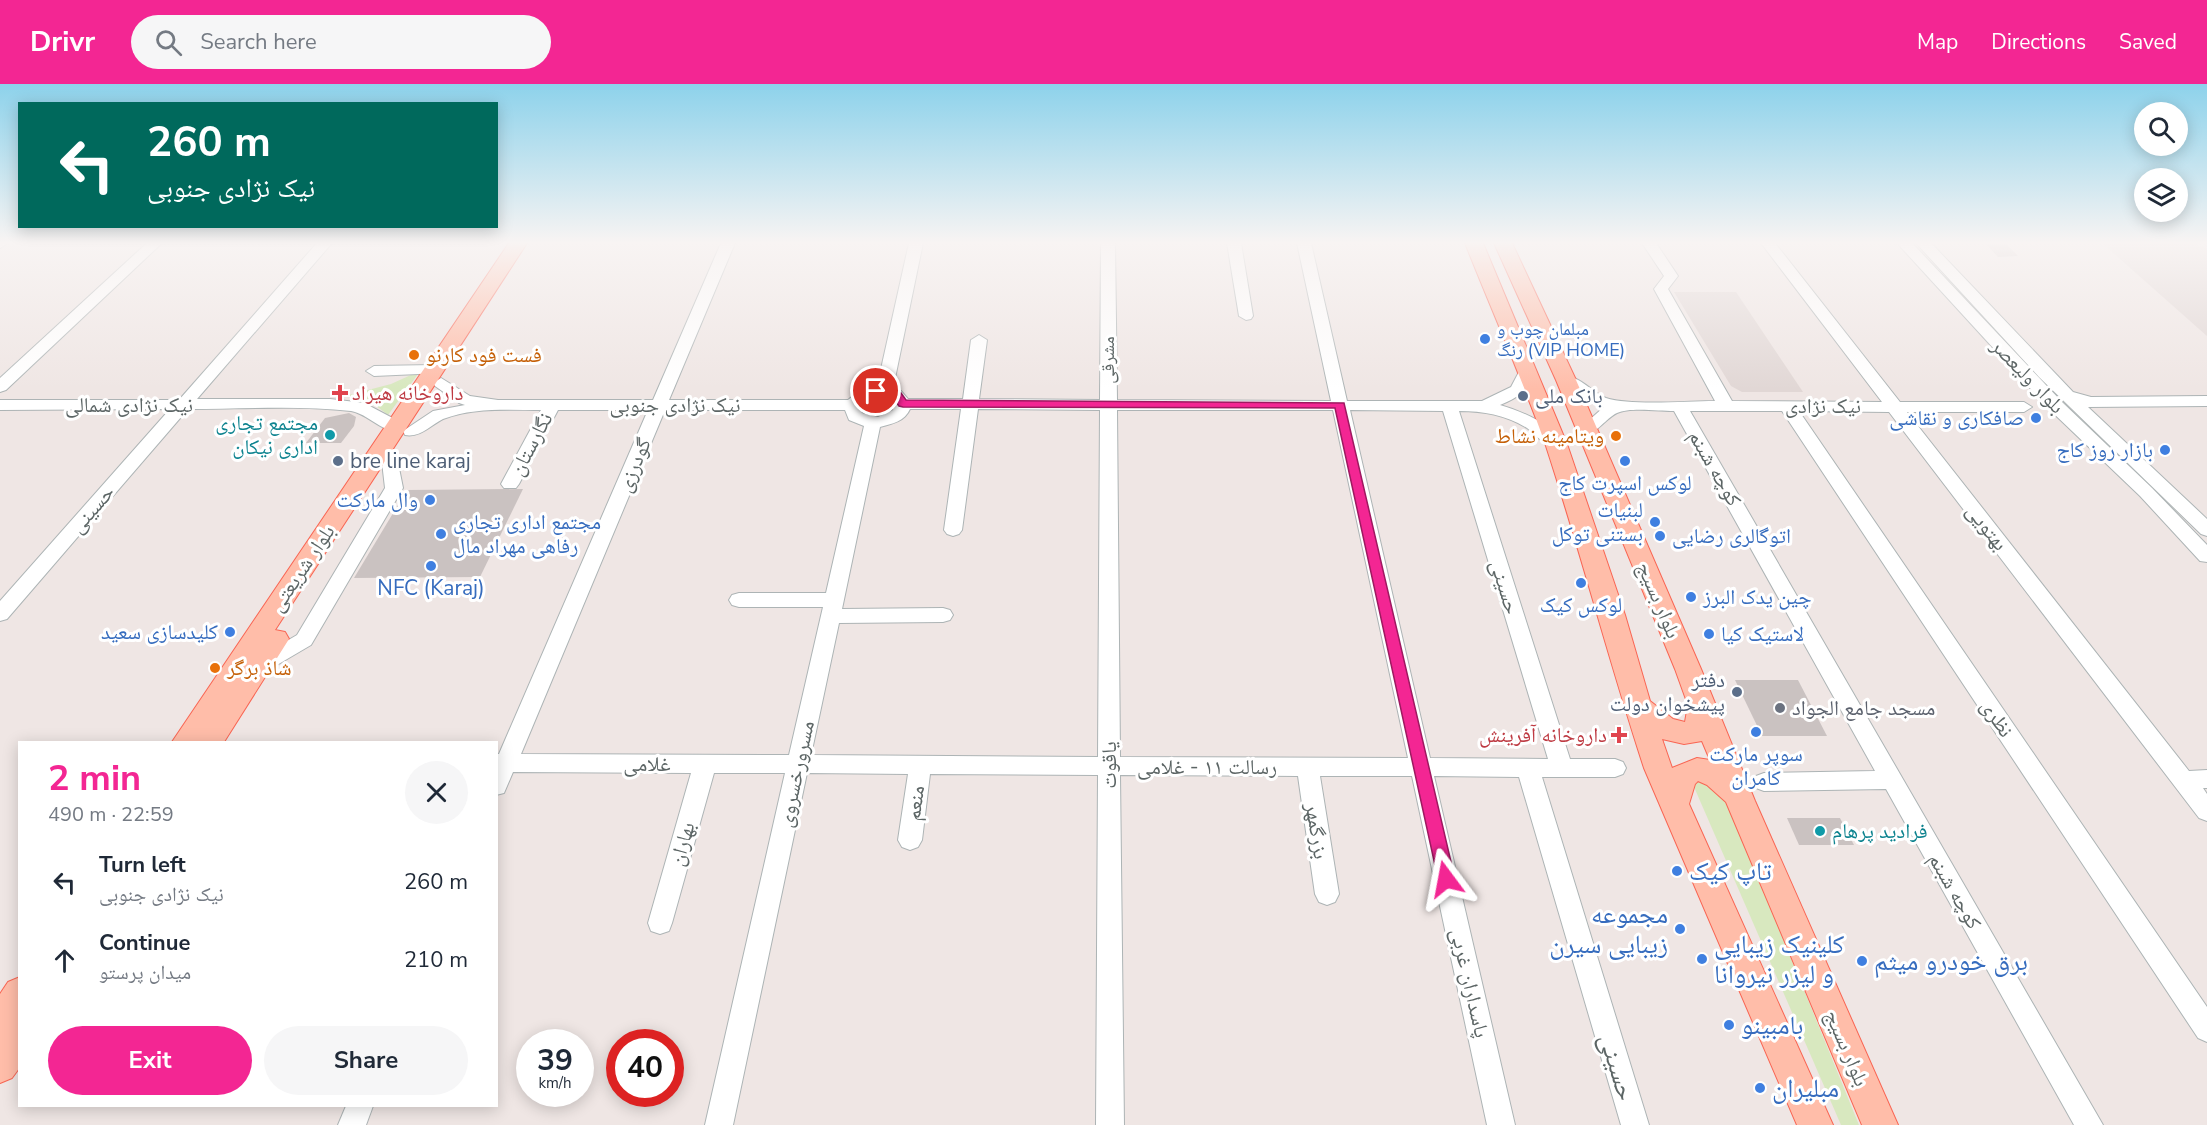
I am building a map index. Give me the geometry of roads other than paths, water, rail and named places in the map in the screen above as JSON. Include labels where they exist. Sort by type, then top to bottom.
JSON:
[{"type":"main road","name":"بلوار شریعتی","points":[[187,741],[403,429],[489,292]]},
{"type":"main road","name":"بلوار شریعتی","points":[[437,377],[498,292]]},
{"type":"main road","points":[[1494,292],[1556,444],[1612,615],[1638,708],[1658,768],[1815,1125]]},
{"type":"main road","name":"بلوار بسیج","points":[[1525,292],[1587,429],[1740,801],[1880,1125]]},
{"type":"main road","name":"بلوار شریعتی","points":[[210,741],[391,462],[403,429]]},
{"type":"main road","points":[[1638,708],[1665,730],[1693,733],[1698,727],[1702,705]]},
{"type":"main road","points":[[1674,804],[1682,777],[1699,770],[1708,770],[1720,776],[1740,801]]},
{"type":"main road","points":[[0,1023],[18,996]]},
{"type":"main road","points":[[0,1066],[18,1039]]},
{"type":"street","points":[[0,387],[103,292]]},
{"type":"street","name":"حسینی","points":[[0,614],[283,292]]},
{"type":"street","name":"گودرزی","points":[[501,764],[660,405],[708,292]]},
{"type":"street","points":[[884,391],[905,292]]},
{"type":"street","name":"مشرقی","points":[[1108,292],[1108,404]]},
{"type":"street","points":[[1242,292],[1246,316]]},
{"type":"street","name":"پاسداران غربی","points":[[1315,292],[1502,1125]]},
{"type":"street","points":[[1661,292],[1726,406]]},
{"type":"street","name":"بهتویی","points":[[1806,292],[2207,811]]},
{"type":"street","name":"بلوار ولیعصر","points":[[1949,292],[1962,306],[1996,324],[2066,394],[2101,420],[2202,540],[2207,556]]},
{"type":"street","name":"بلوار ولیعصر","points":[[1960,292],[2041,390],[2202,540]]},
{"type":"street","points":[[953,530],[979,340]]},
{"type":"street","points":[[374,371],[437,377],[465,400],[498,405]]},
{"type":"street","points":[[1484,406],[1516,391],[1525,384],[1527,371]]},
{"type":"street","points":[[1566,380],[1600,401],[1622,406]]},
{"type":"street","points":[[2024,407],[2037,402],[2041,390]]},
{"type":"street","points":[[884,391],[897,395],[903,404],[900,413],[895,417],[873,422],[855,416],[853,405],[862,395],[884,391]]},
{"type":"street","points":[[2066,394],[2090,402],[2181,406],[2207,411]]},
{"type":"street","points":[[2090,402],[2090,408],[2101,420],[2207,400]]},
{"type":"street","points":[[903,404],[1484,406],[1520,417],[1535,425],[1556,444]]},
{"type":"street","name":"یاقوت","points":[[1108,404],[1110,1125]]},
{"type":"street","name":"نیک نژادی شمالی","points":[[0,405],[347,405],[364,408],[403,429]]},
{"type":"street","points":[[403,429],[445,413],[498,405]]},
{"type":"street","name":"نیک نژادی جنوبی","points":[[498,405],[853,405]]},
{"type":"street","name":"نگارستان","points":[[510,484],[552,405]]},
{"type":"street","name":"حسینی","points":[[1449,405],[1562,768]]},
{"type":"street","points":[[1587,429],[1615,406],[1622,406]]},
{"type":"street","name":"نیک نژادی","points":[[1622,406],[2024,407],[2057,413],[2076,424]]},
{"type":"street","name":"کوچه شبنم","points":[[1679,406],[2089,1125]]},
{"type":"street","name":"نظری","points":[[1787,406],[2207,1029]]},
{"type":"street","name":"مسرورخسروی","points":[[719,1125],[873,422]]},
{"type":"street","points":[[739,600],[943,615]]},
{"type":"street","name":"غلامی","points":[[501,764],[798,765]]},
{"type":"street","name":"بهاران","points":[[660,923],[705,764]]},
{"type":"street","name":"رسالت ۱۱ - غلامی","points":[[798,765],[1615,768]]},
{"type":"street","name":"منعم","points":[[910,840],[920,765]]},
{"type":"street","name":"بزرگمهر","points":[[1308,767],[1327,894]]},
{"type":"street","name":"حسینی","points":[[1528,768],[1635,1125]]},
{"type":"street","points":[[2183,780],[2207,779]]},
{"type":"street","points":[[1764,782],[1893,780]]},
{"type":"street","points":[[352,1125],[360,1107]]},
{"type":"place","name":"مبلمان چوب و رنگ (VIP HOME)","points":[[1485,339]]},
{"type":"place","name":"فست فود کارنو","points":[[414,355]]},
{"type":"place","name":"داروخانه هیراد","points":[[340,393]]},
{"type":"place","name":"بانک ملی","points":[[1523,396]]},
{"type":"place","name":"صافکاری و نقاشی","points":[[2036,418]]},
{"type":"place","name":"مجتمع تجاری اداری نیکان","points":[[330,435]]},
{"type":"place","name":"ویتامینه نشاط","points":[[1616,436]]},
{"type":"place","name":"بازار روز کاج","points":[[2165,450]]},
{"type":"place","name":"bre line karaj","points":[[338,461]]},
{"type":"place","name":"لوکس اسپرت کاج","points":[[1625,461]]},
{"type":"place","name":"وال مارکت","points":[[430,500]]},
{"type":"place","name":"لبنیات بستنی توکل","points":[[1655,522]]},
{"type":"place","name":"مجتمع اداری تجاری رفاهی مهراد مال","points":[[441,534]]},
{"type":"place","name":"اتوگالری رضایی","points":[[1660,536]]},
{"type":"place","name":"NFC (Karaj)","points":[[431,566]]},
{"type":"place","name":"لوکس کیک","points":[[1581,583]]},
{"type":"place","name":"چین یدک البرز","points":[[1691,597]]},
{"type":"place","name":"کلیدسازی سعید","points":[[230,632]]},
{"type":"place","name":"لاستیک کیا","points":[[1709,634]]},
{"type":"place","name":"شاذ برگر","points":[[215,668]]},
{"type":"place","name":"دفتر پیشخوان دولت","points":[[1737,692]]},
{"type":"place","name":"مسجد جامع الجواد","points":[[1780,708]]},
{"type":"place","name":"سوپر مارکت کامران","points":[[1756,732]]},
{"type":"place","name":"داروخانه آفرینش","points":[[1619,735]]},
{"type":"place","name":"فرادید پرهام","points":[[1820,831]]},
{"type":"place","name":"تاپ کیک","points":[[1677,871]]},
{"type":"place","name":"مجموعه زیبایی سیرن","points":[[1680,929]]},
{"type":"place","name":"کلینیک زیبایی و لیزر نیروانا","points":[[1702,959]]},
{"type":"place","name":"برق خودرو میثم","points":[[1862,961]]},
{"type":"place","name":"بامبینو","points":[[1729,1025]]},
{"type":"place","name":"مبلیران","points":[[1760,1088]]}]
